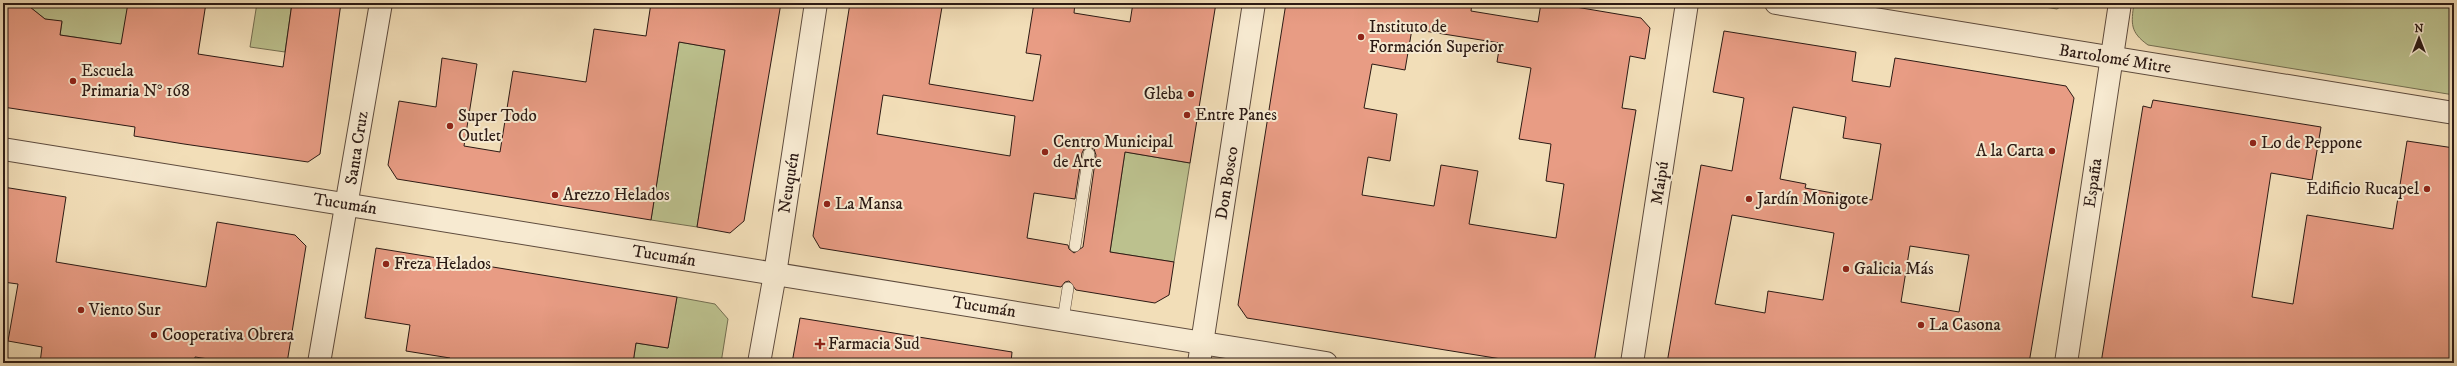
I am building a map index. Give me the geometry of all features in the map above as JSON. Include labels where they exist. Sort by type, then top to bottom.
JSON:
[{"type":"street","name":"Santa Cruz","points":[[319,363],[381,3]]},
{"type":"street","name":"Neuquén","points":[[759,363],[775,274],[816,3]]},
{"type":"street","name":"Don Bosco","points":[[1200,353],[1254,3]]},
{"type":"street","name":"Maipú","points":[[1632,363],[1687,3]]},
{"type":"street","name":"Bartolomé Mitre","points":[[1776,3],[2454,114]]},
{"type":"street","name":"España","points":[[2066,363],[2120,3]]},
{"type":"street","name":"Tucumán","points":[[3,149],[1063,320],[1200,353],[1326,363]]},
{"type":"lane","points":[[1075,246],[1089,154]]},
{"type":"lane","points":[[1063,320],[1068,288]]},
{"type":"green space","points":[[31,3],[155,3],[120,53],[102,41],[60,35],[62,22],[45,19],[31,8]]},
{"type":"green space","points":[[257,3],[292,3],[285,52],[250,47]]},
{"type":"green space","points":[[2020,3],[2066,3],[2057,9]]},
{"type":"green space","points":[[2134,3],[2454,3],[2454,95],[2148,45],[2138,36],[2133,27],[2132,17]]},
{"type":"green space","points":[[679,42],[725,50],[697,227],[651,220]]},
{"type":"green space","points":[[1125,152],[1190,163],[1174,262],[1110,252]]},
{"type":"green space","points":[[677,297],[715,304],[728,319],[721,363],[633,363],[636,343],[668,348]]},
{"type":"building","points":[[3,3],[25,3],[45,19],[62,21],[60,35],[121,44],[128,3],[206,3],[198,54],[283,67],[292,3],[341,3],[320,154],[308,162],[184,144],[134,136],[135,127],[3,107]]},
{"type":"building","points":[[651,3],[781,3],[744,221],[730,233],[697,227],[725,50],[679,42],[651,220],[397,179],[388,165],[399,101],[436,107],[442,58],[477,64],[464,146],[500,152],[513,71],[586,82],[594,29],[646,36]]},
{"type":"building","points":[[850,3],[914,3],[942,7],[929,84],[1033,101],[1041,55],[1026,53],[1034,3],[1075,3],[1074,13],[1130,22],[1133,3],[1216,3],[1190,163],[1125,152],[1110,252],[1174,262],[1169,295],[1155,303],[1076,290],[1069,281],[1065,282],[1061,287],[820,248],[813,236]],"holes":[[[883,95],[1015,116],[1010,156],[877,134]],[[1090,147],[1094,149],[1096,155],[1083,247],[1074,253],[1069,249],[1068,245],[1027,238],[1034,193],[1075,199],[1082,153],[1084,149]]]},
{"type":"building","points":[[1286,3],[1472,3],[1471,11],[1538,22],[1541,3],[1552,3],[1641,18],[1650,28],[1645,59],[1630,56],[1622,108],[1636,110],[1594,363],[1526,363],[1247,318],[1238,305]],"holes":[[[1412,29],[1500,43],[1497,62],[1531,68],[1519,139],[1551,144],[1546,181],[1564,184],[1556,238],[1469,224],[1478,171],[1441,165],[1434,206],[1362,195],[1368,157],[1390,161],[1397,114],[1364,108],[1372,64],[1405,70]]]},
{"type":"building","points":[[1724,31],[1856,52],[1852,81],[1890,87],[1895,58],[2066,86],[2074,98],[2029,363],[1667,363],[1701,165],[1732,171],[1744,98],[1713,92]],"holes":[[[1793,107],[1846,117],[1843,138],[1881,144],[1872,200],[1805,188],[1806,184],[1780,179]],[[1732,215],[1834,233],[1823,300],[1768,291],[1765,313],[1715,304]],[[1910,246],[1969,255],[1959,312],[1901,302]]]},
{"type":"building","points":[[2153,100],[2321,127],[2312,180],[2271,173],[2252,297],[2293,304],[2307,215],[2393,229],[2407,141],[2454,148],[2454,363],[2101,363],[2143,106],[2151,108]]},
{"type":"building","points":[[3,187],[66,197],[56,262],[206,287],[217,222],[295,235],[306,246],[287,363],[236,363],[195,357],[194,363],[40,363],[42,347],[8,341],[18,284],[3,282]]},
{"type":"building","points":[[376,248],[677,297],[668,348],[636,343],[633,363],[449,363],[450,358],[406,351],[410,325],[365,318]]},
{"type":"building","points":[[800,318],[1012,352],[1011,363],[792,363]]},
{"type":"place","name":"Instituto de Formación Superior","points":[[1361,37]]},
{"type":"place","name":"Escuela Primaria N° 168","points":[[73,81]]},
{"type":"place","name":"Gleba","points":[[1191,94]]},
{"type":"place","name":"Entre Panes","points":[[1187,115]]},
{"type":"place","name":"Super Todo Outlet","points":[[450,126]]},
{"type":"place","name":"Lo de Peppone","points":[[2253,143]]},
{"type":"place","name":"A la Carta","points":[[2052,151]]},
{"type":"place","name":"Centro Municipal de Arte","points":[[1045,152]]},
{"type":"place","name":"Edificio Rucapel","points":[[2427,189]]},
{"type":"place","name":"Arezzo Helados","points":[[555,195]]},
{"type":"place","name":"Jardín Monigote","points":[[1749,199]]},
{"type":"place","name":"La Mansa","points":[[827,204]]},
{"type":"place","name":"Freza Helados","points":[[386,264]]},
{"type":"place","name":"Galicia Más","points":[[1846,269]]},
{"type":"place","name":"Viento Sur","points":[[81,310]]},
{"type":"place","name":"La Casona","points":[[1921,325]]},
{"type":"place","name":"Cooperativa Obrera","points":[[154,335]]},
{"type":"place","name":"Farmacia Sud","points":[[820,344]]}]
